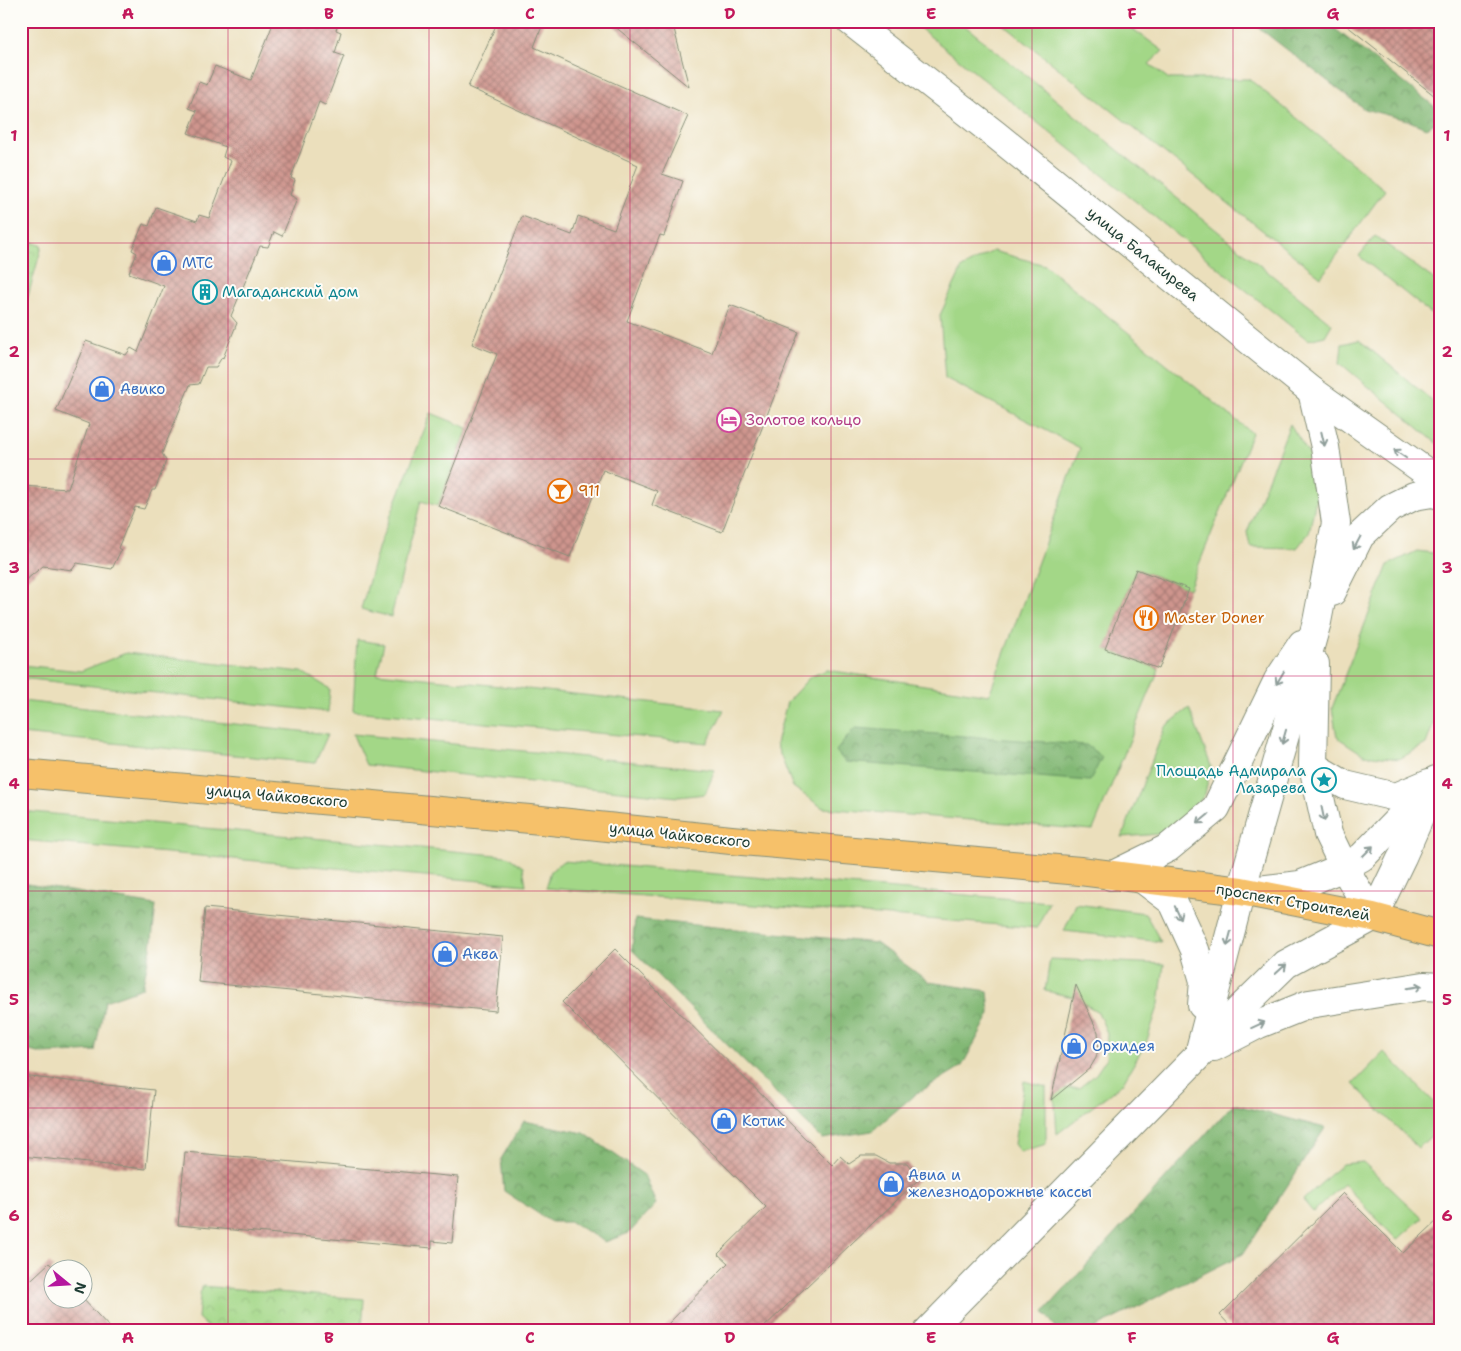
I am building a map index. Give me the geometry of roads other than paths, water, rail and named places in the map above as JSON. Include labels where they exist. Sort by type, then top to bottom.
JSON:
[{"type":"main road","name":"улица Чайковского","points":[[21,773],[1080,871],[1144,880]]},
{"type":"main road","name":"проспект Строителей","points":[[1144,880],[1241,892],[1373,916],[1440,935]]},
{"type":"street","name":"улица Балакирева","points":[[850,21],[996,135],[1312,391],[1440,482]]},
{"type":"street","points":[[1199,1055],[1241,892],[1316,622],[1336,523],[1325,448],[1312,391]]},
{"type":"street","points":[[1111,876],[1168,848],[1216,808],[1278,680],[1316,622],[1360,536],[1390,508],[1414,496],[1432,493],[1440,495]]},
{"type":"street","points":[[1316,622],[1313,766],[1328,834],[1344,867],[1373,916]]},
{"type":"street","points":[[1313,766],[1345,785],[1396,797],[1438,777]]},
{"type":"street","points":[[1241,892],[1300,885],[1344,867],[1362,857],[1438,777]]},
{"type":"street","points":[[929,1330],[1199,1055],[1239,1010],[1286,964],[1373,916],[1438,777]]},
{"type":"street","points":[[1144,880],[1172,902],[1195,950],[1204,981],[1199,1055]]},
{"type":"street","points":[[1199,1055],[1251,1028],[1309,1004],[1424,986],[1440,987]]},
{"type":"place","name":"МТС","points":[[164,263]]},
{"type":"place","name":"Магаданский дом","points":[[205,292]]},
{"type":"place","name":"Авико","points":[[102,389]]},
{"type":"place","name":"Золотое кольцо","points":[[729,420]]},
{"type":"place","name":"911","points":[[560,491]]},
{"type":"place","name":"Master Doner","points":[[1146,618]]},
{"type":"place","name":"Площадь Адмирала Лазарева","points":[[1324,780]]},
{"type":"place","name":"Аква","points":[[445,954]]},
{"type":"place","name":"Орхидея","points":[[1074,1046]]},
{"type":"place","name":"Котик","points":[[724,1121]]},
{"type":"place","name":"Авиа и железнодорожные кассы","points":[[891,1184]]}]
